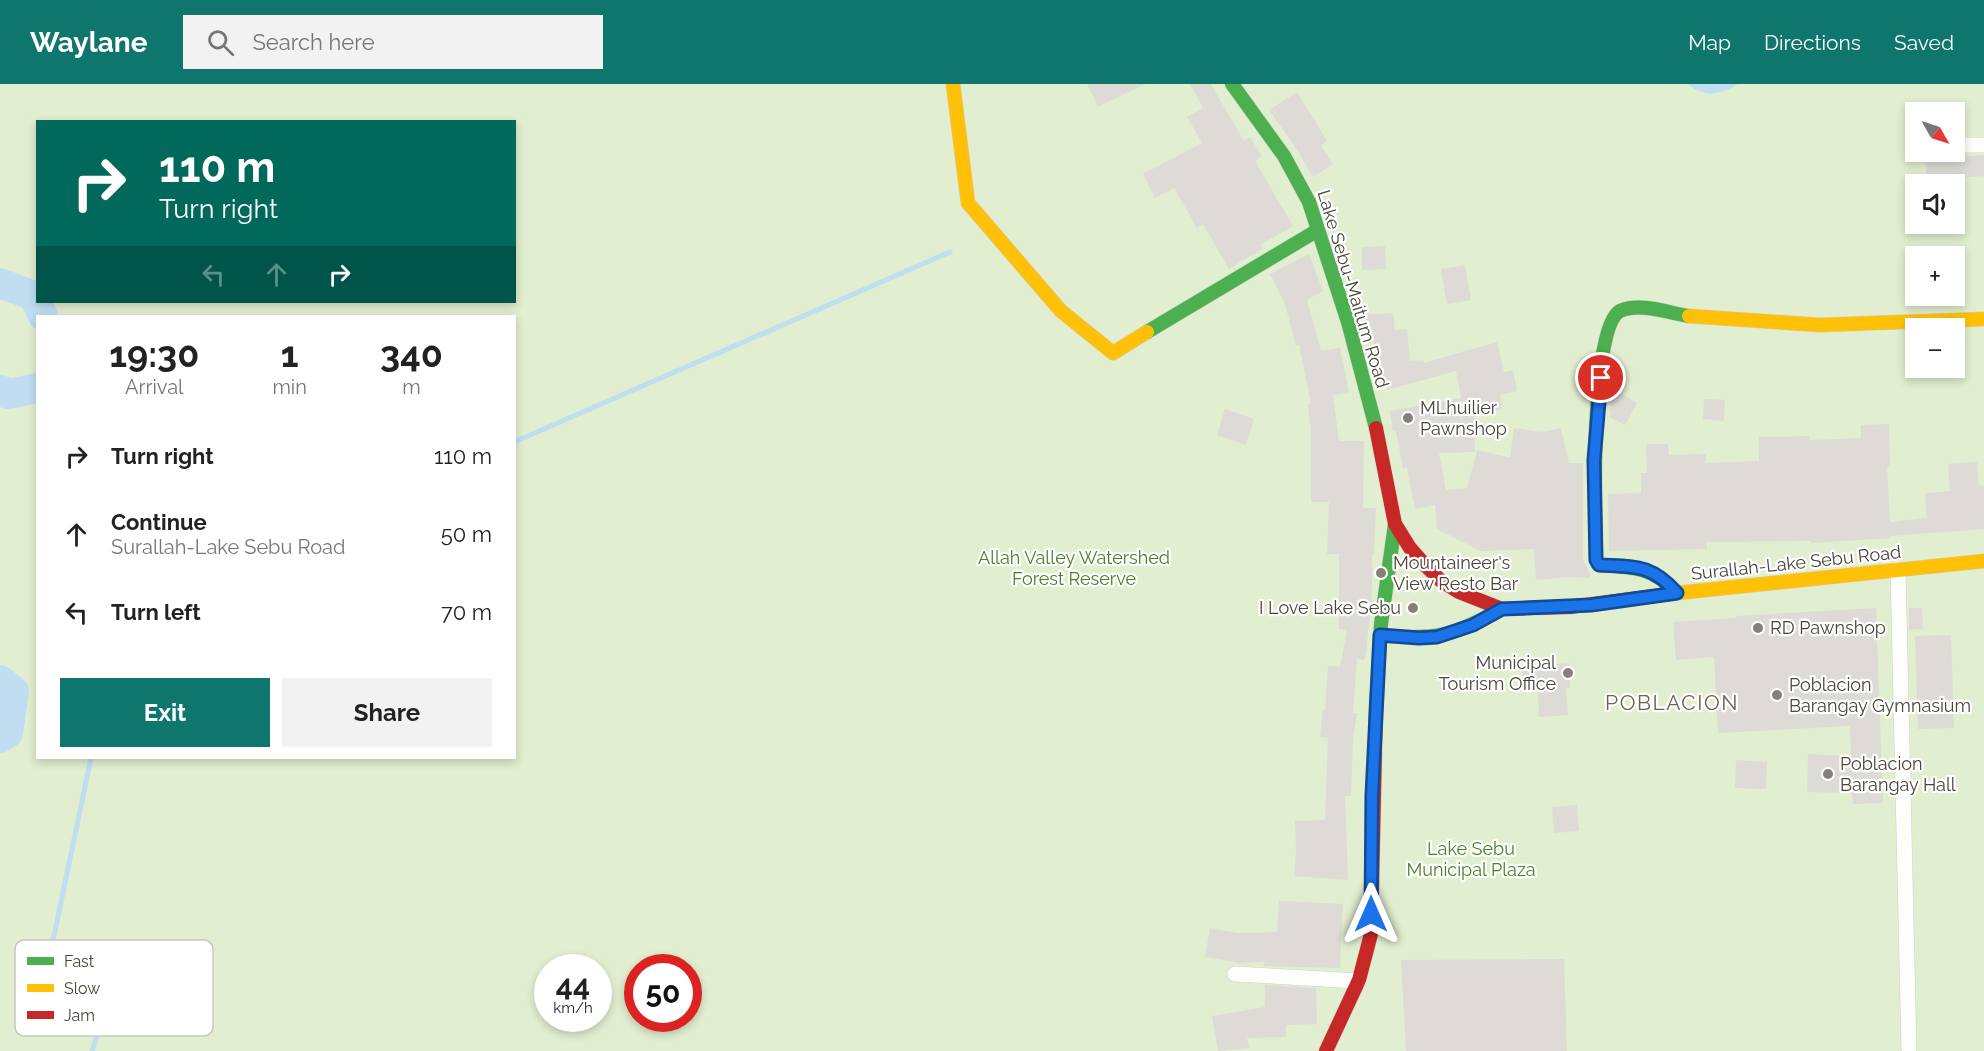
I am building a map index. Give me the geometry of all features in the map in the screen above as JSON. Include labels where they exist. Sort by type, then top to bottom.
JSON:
[{"type":"main road","points":[[953,84],[968,203],[1061,311],[1113,353],[1318,230]]},
{"type":"main road","name":"Lake Sebu-Maitum Road","points":[[1232,84],[1301,183],[1348,322],[1377,432],[1395,524]]},
{"type":"main road","points":[[1677,593],[1666,580],[1647,569],[1599,565],[1596,560],[1594,460],[1603,357],[1614,316],[1629,308],[1637,308],[1675,315],[1818,325],[1984,320]]},
{"type":"main road","points":[[1326,1051],[1359,981],[1369,951],[1372,795],[1380,635],[1395,524]]},
{"type":"main road","name":"Surallah-Lake Sebu Road","points":[[1395,524],[1410,548],[1440,580],[1459,592],[1502,609],[1591,605],[1677,593],[1984,561]]},
{"type":"main road","points":[[1380,635],[1437,637],[1473,625],[1502,609]]},
{"type":"street","points":[[1965,145],[1984,146]]},
{"type":"street","points":[[1898,570],[1909,1051]]},
{"type":"street","points":[[1235,974],[1359,981]]},
{"type":"green space","name":"Allah Valley Watershed Forest Reserve","points":[[0,84],[1984,84],[1984,1051],[0,1051]]},
{"type":"water","points":[[1688,84],[1738,84],[1718,93],[1706,93]]},
{"type":"building","points":[[1087,84],[1145,84],[1098,107]]},
{"type":"building","points":[[1190,84],[1211,84],[1244,141],[1250,137],[1262,156],[1255,161],[1293,226],[1260,245],[1262,249],[1229,269],[1203,224],[1197,228],[1174,188],[1155,198],[1143,174],[1202,143],[1187,117],[1203,108]]},
{"type":"building","points":[[1297,92],[1327,141],[1321,146],[1333,164],[1313,177],[1269,110]]},
{"type":"building","points":[[1984,155],[1984,176],[1965,177],[1965,174],[1926,174],[1926,162],[1965,162],[1965,156]]},
{"type":"building","points":[[1385,246],[1386,269],[1362,270],[1362,247]]},
{"type":"building","points":[[1309,254],[1323,291],[1307,300],[1321,351],[1340,348],[1349,392],[1333,395],[1339,441],[1364,441],[1363,508],[1376,508],[1372,593],[1366,653],[1364,660],[1357,659],[1353,713],[1357,713],[1353,740],[1351,796],[1345,796],[1348,880],[1294,876],[1295,821],[1325,820],[1328,738],[1320,737],[1323,710],[1325,710],[1328,666],[1340,667],[1347,630],[1339,629],[1339,554],[1327,554],[1329,502],[1311,502],[1311,425],[1308,404],[1311,403],[1299,345],[1296,346],[1285,304],[1270,274]]},
{"type":"building","points":[[1465,265],[1471,300],[1447,304],[1441,269]]},
{"type":"building","points":[[1393,313],[1395,330],[1407,329],[1410,361],[1424,360],[1424,363],[1497,342],[1504,372],[1513,370],[1517,391],[1500,395],[1503,409],[1474,415],[1475,452],[1439,453],[1446,490],[1467,488],[1477,450],[1510,458],[1514,428],[1542,432],[1561,428],[1569,463],[1583,463],[1583,560],[1590,573],[1590,578],[1536,580],[1534,549],[1481,551],[1437,529],[1435,505],[1415,509],[1407,468],[1403,468],[1390,411],[1461,398],[1456,371],[1387,390],[1387,384],[1379,385],[1373,337],[1367,338],[1363,315]]},
{"type":"building","points":[[1614,390],[1637,403],[1625,425],[1610,417],[1611,396]]},
{"type":"building","points":[[1704,399],[1725,400],[1724,421],[1703,419]]},
{"type":"building","points":[[1225,409],[1254,419],[1246,445],[1217,435]]},
{"type":"building","points":[[1889,424],[1890,467],[1887,467],[1890,522],[1927,518],[1925,493],[1950,491],[1948,464],[1977,462],[1979,486],[1984,485],[1984,529],[1811,543],[1811,541],[1707,542],[1707,549],[1609,551],[1608,494],[1641,493],[1641,473],[1647,473],[1646,444],[1668,444],[1669,455],[1706,454],[1706,463],[1759,461],[1759,437],[1810,436],[1810,440],[1861,438],[1861,425]]},
{"type":"building","points":[[1876,608],[1883,803],[1853,804],[1852,793],[1807,792],[1808,754],[1851,756],[1850,726],[1718,733],[1714,657],[1676,660],[1673,622]]},
{"type":"building","points":[[1909,608],[1922,608],[1923,629],[1909,630]]},
{"type":"building","points":[[1951,635],[1954,728],[1918,729],[1915,636]]},
{"type":"building","points":[[1569,663],[1570,688],[1566,688],[1568,715],[1539,717],[1538,691],[1524,692],[1522,667]]},
{"type":"building","points":[[1736,760],[1767,762],[1766,789],[1735,788]]},
{"type":"building","points":[[1577,805],[1579,831],[1554,833],[1552,807]]},
{"type":"building","points":[[1279,901],[1343,904],[1340,968],[1264,966],[1264,962],[1240,963],[1205,957],[1210,928],[1237,933],[1277,932]]},
{"type":"building","points":[[1564,959],[1567,1051],[1406,1051],[1401,960]]},
{"type":"building","points":[[1265,985],[1316,988],[1317,1024],[1286,1025],[1286,1037],[1247,1038],[1249,1048],[1218,1051],[1212,1016],[1265,1007]]},
{"type":"waterway","points":[[516,441],[950,252]]},
{"type":"waterway","points":[[0,283],[34,296],[36,300]]},
{"type":"waterway","points":[[37,303],[43,315]]},
{"type":"waterway","points":[[0,390],[8,394],[36,388]]},
{"type":"waterway","points":[[0,680],[14,691],[8,733],[0,738]]},
{"type":"waterway","points":[[53,940],[91,759]]},
{"type":"waterway","points":[[92,1051],[97,1036]]},
{"type":"traffic: fast","points":[[1232,84],[1284,156],[1309,202],[1348,322],[1376,428]]},
{"type":"traffic: fast","points":[[1147,332],[1318,230]]},
{"type":"traffic: fast","points":[[1677,593],[1651,573],[1632,568],[1599,565],[1596,560],[1596,427],[1603,351],[1610,325],[1620,311],[1645,308],[1689,316]]},
{"type":"traffic: fast","points":[[1376,706],[1381,624],[1395,524]]},
{"type":"traffic: fast","points":[[1380,635],[1430,637],[1457,631],[1502,609]]},
{"type":"traffic: slow","points":[[953,84],[968,203],[1061,311],[1113,353],[1147,332]]},
{"type":"traffic: slow","points":[[1689,316],[1820,325],[1984,319]]},
{"type":"traffic: slow","points":[[1677,593],[1984,561]]},
{"type":"traffic: jam","points":[[1376,428],[1395,524],[1410,548],[1425,565],[1440,580],[1459,592],[1502,609],[1570,607],[1677,593]]},
{"type":"traffic: jam","points":[[1326,1051],[1359,980],[1371,934],[1376,706]]},
{"type":"place","name":"MLhuilier Pawnshop","points":[[1408,418]]},
{"type":"place","name":"Mountaineer's View Resto Bar","points":[[1381,573]]},
{"type":"place","name":"I Love Lake Sebu","points":[[1413,608]]},
{"type":"place","name":"RD Pawnshop","points":[[1758,628]]},
{"type":"place","name":"Municipal Tourism Office","points":[[1568,673]]},
{"type":"place","name":"Poblacion Barangay Gymnasium","points":[[1777,695]]},
{"type":"place","name":"Poblacion Barangay Hall","points":[[1828,774]]},
{"type":"district","name":"POBLACION","points":[[1672,703]]},
{"type":"route","points":[[1371,914],[1372,795],[1380,635],[1437,637],[1473,625],[1502,609],[1570,607],[1677,593],[1666,580],[1647,569],[1597,563],[1594,460],[1601,378]]},
{"type":"park label","name":"Lake Sebu Municipal Plaza","points":[[1471,859]]}]
